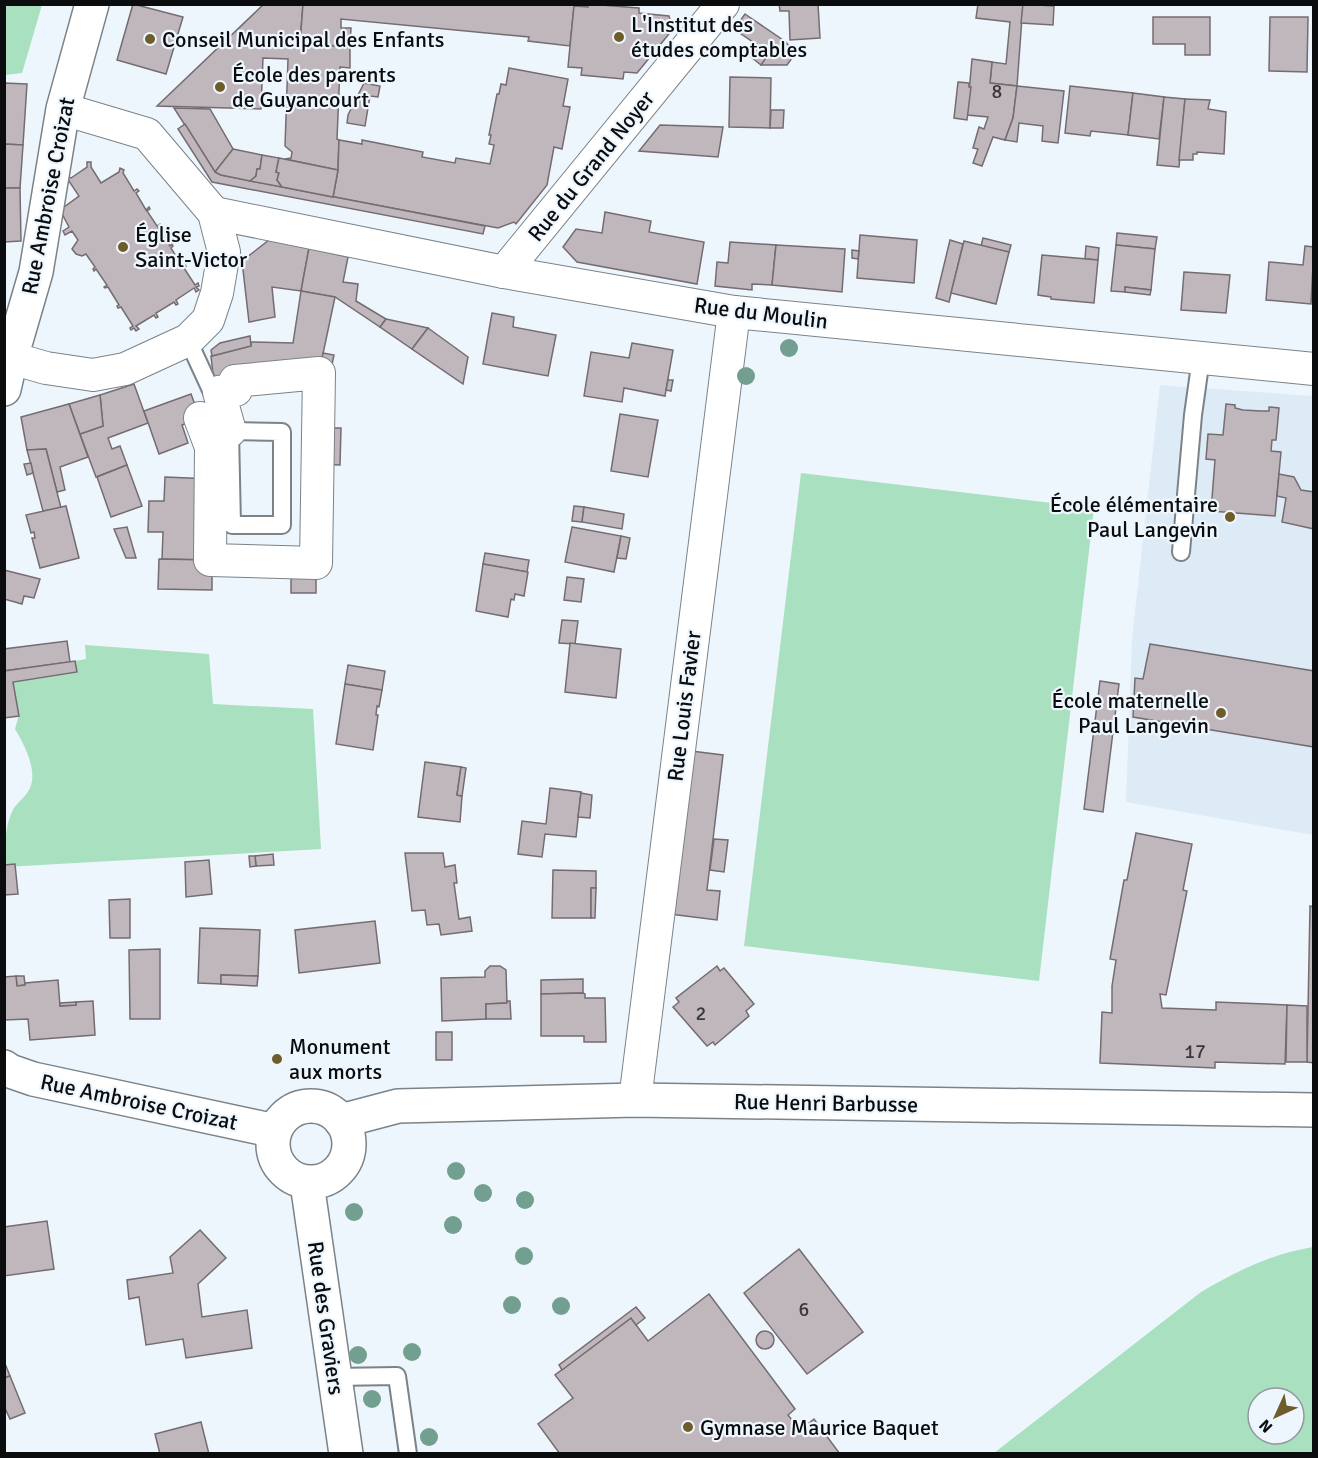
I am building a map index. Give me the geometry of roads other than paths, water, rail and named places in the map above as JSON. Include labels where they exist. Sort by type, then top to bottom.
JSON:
[{"type":"street","name":"Rue Ambroise Croizat","points":[[7,368],[36,272],[63,109],[92,4]]},
{"type":"street","name":"Rue du Grand Noyer","points":[[504,272],[723,4]]},
{"type":"street","points":[[7,368],[46,368],[93,375],[125,369],[188,340],[208,320],[217,293],[224,252],[214,213],[147,134],[63,109]]},
{"type":"street","name":"Rue du Moulin","points":[[214,213],[504,272],[734,312],[1314,369]]},
{"type":"street","name":"Rue Louis Favier","points":[[635,1100],[734,312]]},
{"type":"street","points":[[319,373],[316,563],[210,560],[211,447],[200,418],[230,431],[219,392],[236,390],[235,381],[319,373]]},
{"type":"street","name":"Rue Ambroise Croizat","points":[[4,1066],[10,1071],[33,1079],[275,1131]]},
{"type":"street","name":"Rue Henri Barbusse","points":[[341,1121],[398,1106],[635,1100],[1314,1110]]},
{"type":"street","points":[[311,1106],[333,1113],[341,1121],[347,1133],[349,1145],[344,1163],[332,1177],[320,1182],[308,1183],[286,1174],[278,1165],[273,1154],[275,1131],[280,1121],[289,1113],[311,1106]]},
{"type":"street","name":"Rue des Graviers","points":[[308,1183],[346,1454]]},
{"type":"lane","points":[[188,340],[230,431],[232,525],[282,525],[282,432],[230,431]]},
{"type":"lane","points":[[1181,552],[1201,358]]},
{"type":"lane","points":[[334,1377],[397,1376],[408,1454]]},
{"type":"place","name":"L'Institut des études comptables","points":[[619,37]]},
{"type":"place","name":"Conseil Municipal des Enfants","points":[[150,39]]},
{"type":"place","name":"École des parents de Guyancourt","points":[[220,87]]},
{"type":"place","name":"Église Saint-Victor","points":[[123,247]]},
{"type":"place","name":"École élémentaire Paul Langevin","points":[[1230,517]]},
{"type":"place","name":"École maternelle Paul Langevin","points":[[1221,713]]},
{"type":"place","name":"Monument aux morts","points":[[277,1059]]},
{"type":"place","name":"Gymnase Maurice Baquet","points":[[688,1427]]}]
